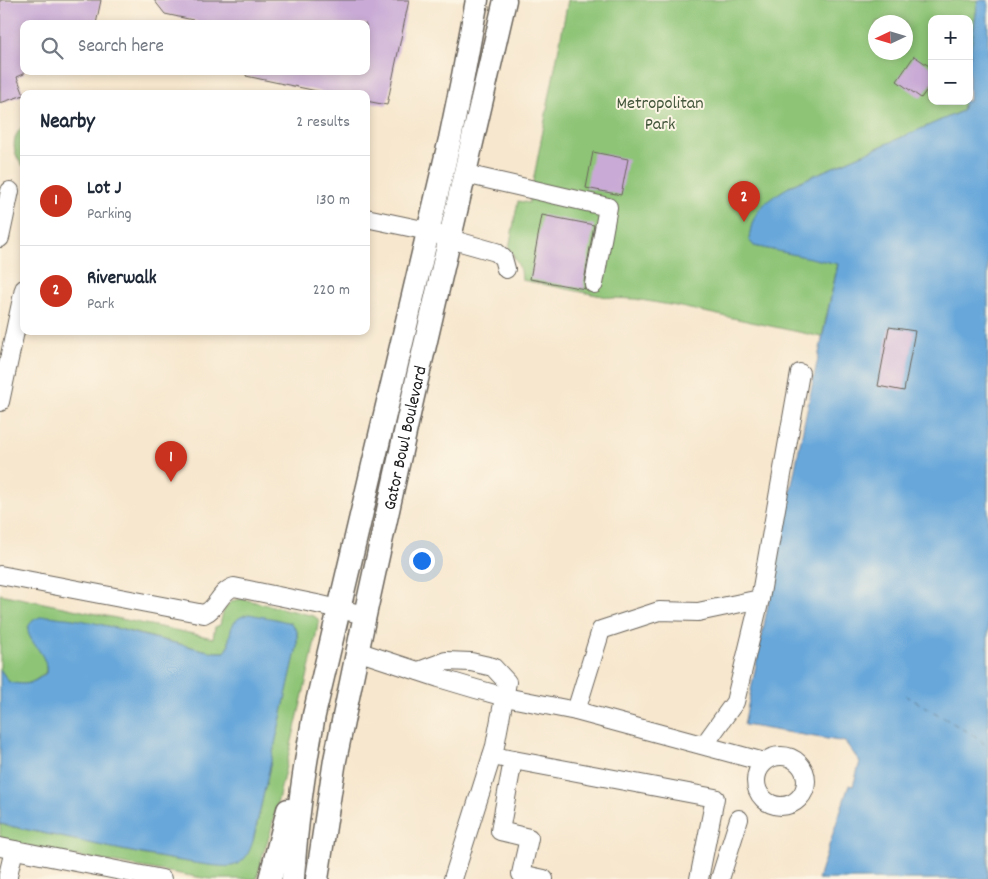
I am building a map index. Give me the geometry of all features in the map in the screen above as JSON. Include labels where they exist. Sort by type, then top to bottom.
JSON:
[{"type":"main road","name":"Gator Bowl Boulevard","points":[[293,879],[301,798],[314,715],[457,108],[477,0]]},
{"type":"main road","name":"Gator Bowl Boulevard","points":[[317,879],[335,760],[357,651],[410,410],[505,0]]},
{"type":"main road","points":[[270,879],[314,715]]},
{"type":"main road","points":[[332,879],[335,760]]},
{"type":"street","points":[[465,174],[608,207],[594,284]]},
{"type":"street","points":[[0,238],[10,191]]},
{"type":"street","points":[[370,219],[428,231],[496,252],[503,258],[506,269]]},
{"type":"street","points":[[0,402],[20,308]]},
{"type":"street","points":[[704,745],[735,702],[760,600],[800,373]]},
{"type":"street","points":[[0,575],[204,614],[209,612],[224,592],[234,587],[365,616]]},
{"type":"street","points":[[576,711],[601,630],[659,611],[698,612],[760,600]]},
{"type":"street","points":[[357,651],[456,684],[505,697],[576,711],[764,762]]},
{"type":"street","points":[[419,671],[446,661],[471,662],[493,667],[507,682],[492,756],[453,879]]},
{"type":"street","points":[[492,756],[715,798],[699,879]]},
{"type":"street","points":[[513,760],[500,831],[529,838],[521,874],[544,879]]},
{"type":"street","points":[[720,879],[739,819]]},
{"type":"street","points":[[8,879],[7,849],[162,879]]},
{"type":"green space","name":"Metropolitan Park","points":[[568,0],[978,0],[973,34],[973,15],[928,15],[928,105],[963,105],[962,111],[792,185],[754,246],[838,263],[822,337],[676,306],[635,299],[612,298],[522,280],[521,270],[509,248],[518,201],[529,203]]},
{"type":"green space","points":[[20,129],[20,162],[14,146]]},
{"type":"green space","points":[[0,594],[213,638],[215,627],[220,625],[226,607],[237,600],[243,599],[314,616],[319,620],[270,834],[257,879],[209,879],[71,855],[0,840],[0,824],[146,855],[190,862],[253,841],[297,646],[297,631],[230,635],[226,652],[212,652],[99,624],[30,636],[44,658],[46,672],[29,683],[15,683],[9,682],[0,669]]},
{"type":"water","points":[[978,0],[988,0],[988,879],[818,879],[849,785],[853,786],[860,762],[845,742],[744,725],[838,264],[754,246],[749,240],[751,229],[753,220],[762,207],[792,185],[962,111],[963,105],[973,105],[973,34]]},
{"type":"water","points":[[249,614],[291,623],[297,631],[297,647],[253,841],[248,853],[240,863],[232,866],[212,866],[175,860],[0,824],[0,669],[9,682],[20,684],[33,682],[46,673],[44,660],[28,633],[29,625],[33,621],[47,616],[75,619],[212,652],[225,652],[234,623]]},
{"type":"building","points":[[0,0],[101,0],[97,20],[20,20],[20,75],[22,75],[17,77],[22,90],[20,90],[20,96],[0,103]]},
{"type":"building","points":[[154,0],[409,0],[387,105],[370,102],[370,90],[312,90],[246,76],[370,75],[370,20],[193,20],[165,14]]},
{"type":"building","points":[[914,56],[928,65],[928,88],[921,98],[897,81]]},
{"type":"building","points":[[593,152],[628,159],[621,195],[586,188]]},
{"type":"building","points":[[542,215],[594,225],[584,282],[585,289],[530,279]]},
{"type":"building","points":[[889,327],[915,331],[904,391],[878,386]]},
{"type":"ferry route","points":[[905,695],[980,739],[988,749]]},
{"type":"place","name":"Riverwalk","points":[[744,222]]},
{"type":"place","name":"Lot J","points":[[171,482]]}]
